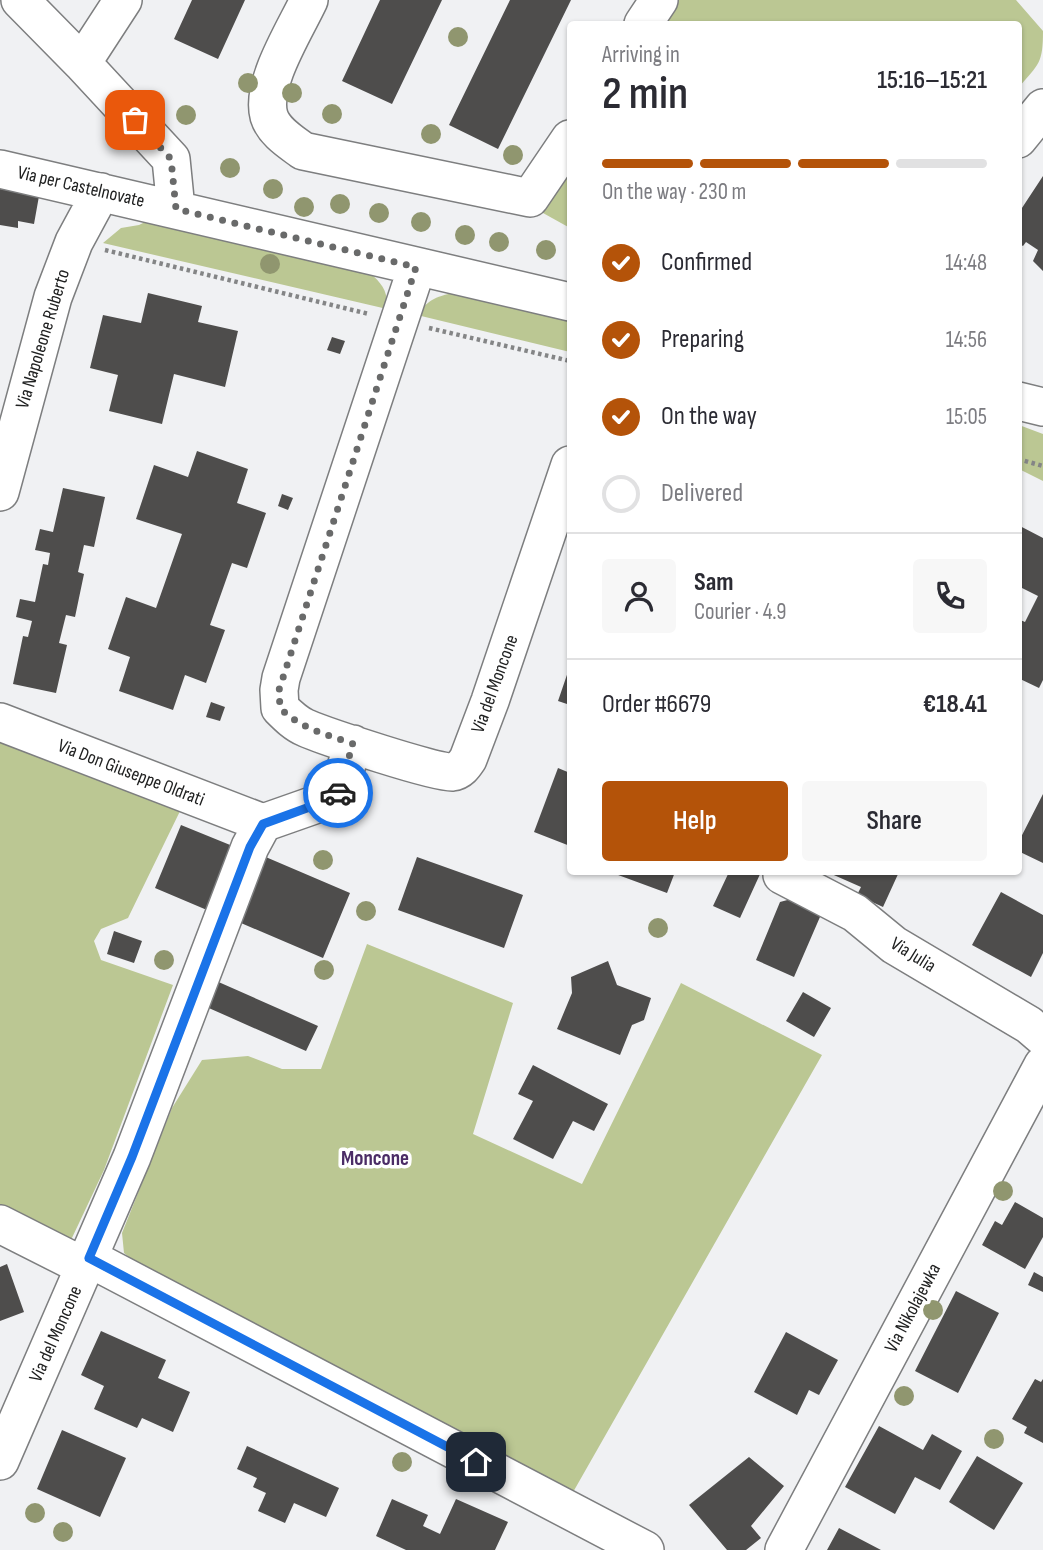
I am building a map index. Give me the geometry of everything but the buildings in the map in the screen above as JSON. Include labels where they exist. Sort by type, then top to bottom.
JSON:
[{"type":"street","points":[[20,0],[171,159],[176,209]]},
{"type":"street","points":[[82,63],[122,0]]},
{"type":"street","points":[[309,0],[268,88],[269,117],[280,134],[303,151],[530,198],[567,143]]},
{"type":"street","points":[[645,21],[659,0]]},
{"type":"street","points":[[1022,134],[1043,108]]},
{"type":"street","name":"Via per Castelnovate","points":[[0,169],[567,301]]},
{"type":"street","name":"Via Napoleone Ruberto","points":[[0,492],[53,297],[74,242],[101,192]]},
{"type":"street","name":"Via del Moncone","points":[[416,267],[279,690],[280,708],[304,728],[432,769],[451,773],[462,768],[490,701],[567,485]]},
{"type":"street","points":[[1022,402],[1043,407]]},
{"type":"street","name":"Via Don Giuseppe Oldrati","points":[[0,722],[263,824]]},
{"type":"street","points":[[263,824],[337,797],[353,744]]},
{"type":"street","name":"Via del Moncone","points":[[0,1461],[132,1157],[250,847],[263,824]]},
{"type":"street","name":"Via Julia","points":[[782,875],[855,913],[894,945],[1029,1025],[1043,1037]]},
{"type":"street","name":"Via Nikolajewka","points":[[784,1550],[1043,1065]]},
{"type":"street","points":[[0,1224],[87,1263],[587,1537],[645,1550]]},
{"type":"path","points":[[74,242],[567,360]]},
{"type":"path","points":[[1022,460],[1043,466]]},
{"type":"green space","points":[[669,0],[1016,0],[1043,31],[1041,57],[1022,83],[1022,21],[655,21]]},
{"type":"green space","points":[[567,156],[567,226],[534,208]]},
{"type":"green space","points":[[149,220],[369,272],[383,288],[387,309],[103,243],[121,228]]},
{"type":"green space","points":[[457,292],[567,316],[567,351],[417,315],[425,305],[444,295]]},
{"type":"green space","points":[[1022,426],[1043,434],[1043,481],[1022,470]]},
{"type":"green space","points":[[0,741],[182,807],[128,918],[101,929],[94,941],[101,960],[173,985],[104,1170],[71,1240],[0,1206]]},
{"type":"green space","points":[[367,944],[513,1003],[473,1134],[582,1184],[681,983],[822,1055],[568,1501],[161,1283],[124,1253],[122,1233],[172,1108],[202,1060],[248,1056],[282,1069],[321,1069]]},
{"type":"way so far","points":[[135,120],[171,159],[176,209],[416,267],[279,690],[280,708],[290,719],[304,728],[353,744],[338,793]]},
{"type":"district","name":"Moncone","points":[[375,1158]]},
{"type":"route","points":[[338,793],[337,797],[263,824],[250,847],[132,1157],[89,1258],[476,1462]]}]
